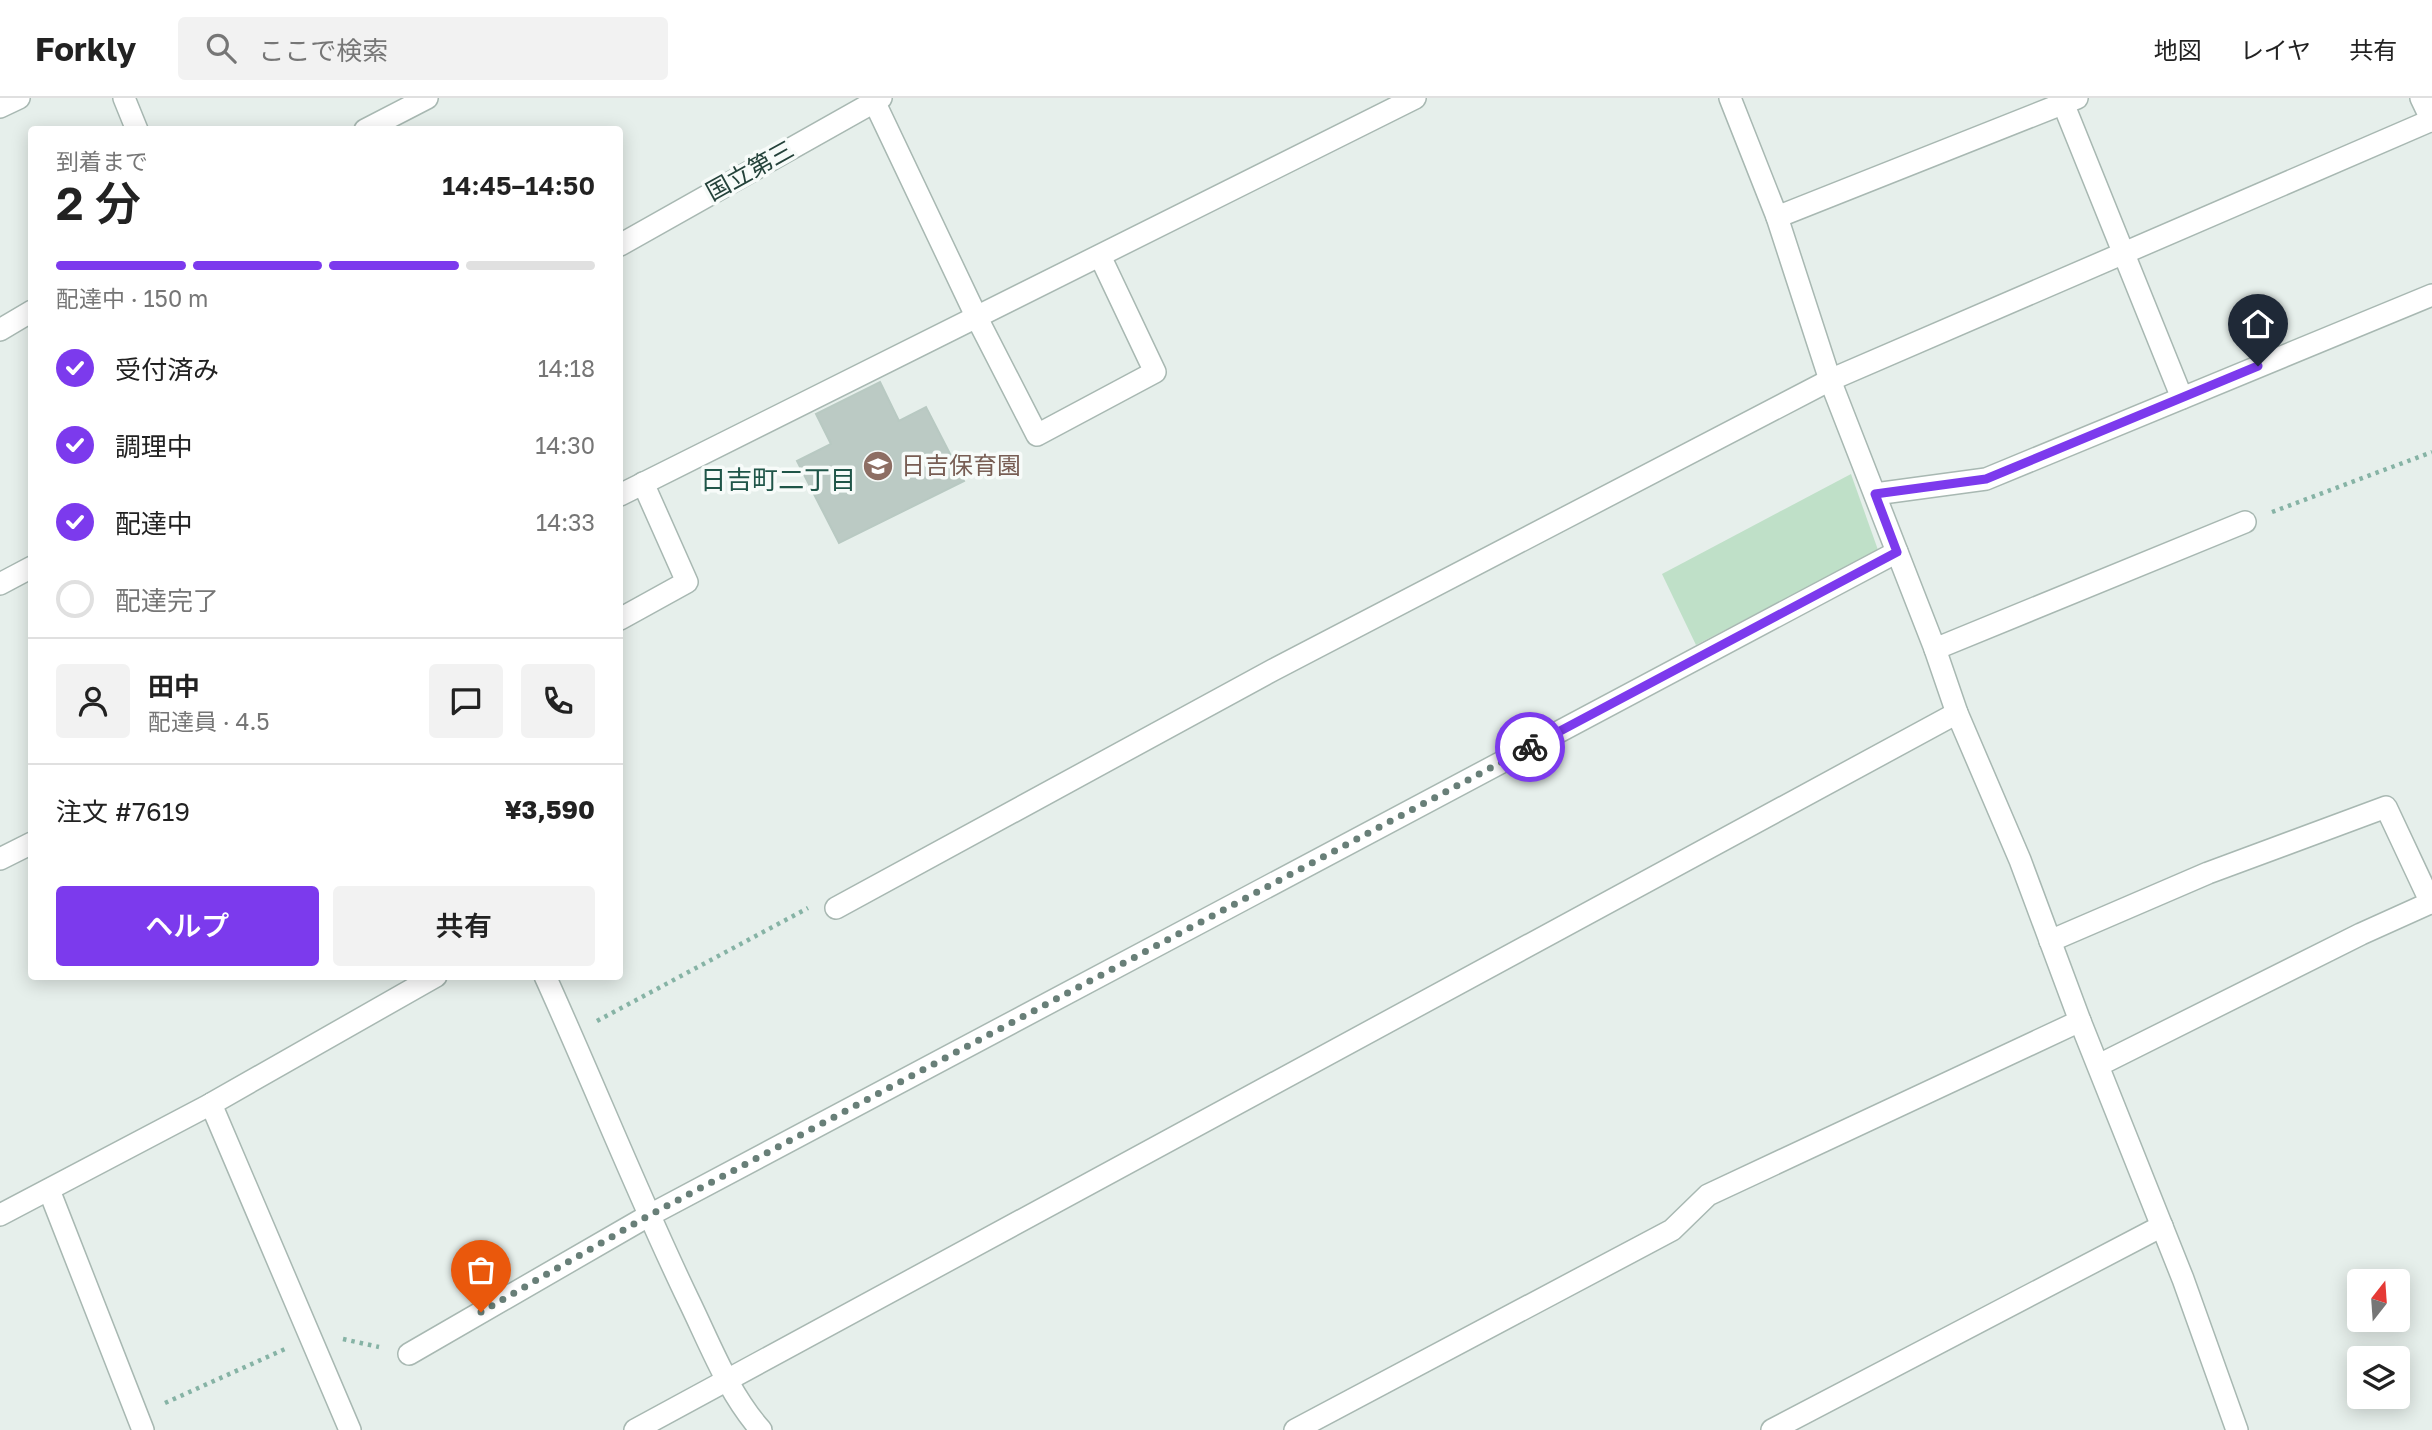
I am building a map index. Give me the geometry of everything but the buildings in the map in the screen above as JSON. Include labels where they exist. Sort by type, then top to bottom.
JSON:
[{"type":"street","points":[[0,107],[19,98]]},
{"type":"street","points":[[124,98],[135,126]]},
{"type":"street","points":[[373,126],[427,98]]},
{"type":"street","points":[[623,493],[1415,98]]},
{"type":"street","points":[[1730,98],[1777,217],[1830,380],[1935,649],[1957,713],[2020,860],[2080,1021],[2162,1226],[2237,1430]]},
{"type":"street","points":[[836,908],[1273,670],[1830,380],[2432,120],[2421,98]]},
{"type":"street","points":[[877,100],[977,318],[1037,435],[1155,372],[1100,256]]},
{"type":"street","name":"国立第三","points":[[623,243],[877,100]]},
{"type":"street","points":[[1777,217],[2067,100],[2123,252],[2182,398]]},
{"type":"street","points":[[1875,494],[1986,479],[2432,295]]},
{"type":"street","points":[[0,330],[28,313]]},
{"type":"street","points":[[623,617],[687,582],[643,482]]},
{"type":"street","points":[[1935,649],[2245,522]]},
{"type":"street","points":[[409,1354],[648,1216],[1897,552]]},
{"type":"street","points":[[0,584],[28,569]]},
{"type":"street","points":[[635,1430],[1957,713]]},
{"type":"street","points":[[2050,941],[2208,873],[2386,807],[2432,902],[2361,934],[2099,1065]]},
{"type":"street","points":[[0,859],[28,845]]},
{"type":"street","points":[[0,1215],[212,1104],[429,980]]},
{"type":"street","points":[[547,980],[648,1216],[727,1380],[745,1412],[761,1430]]},
{"type":"street","points":[[1295,1430],[1672,1230],[1708,1195],[2080,1021]]},
{"type":"street","points":[[212,1104],[349,1430]]},
{"type":"street","points":[[49,1190],[140,1423]]},
{"type":"street","points":[[1772,1430],[2162,1226]]},
{"type":"path","points":[[2245,522],[2432,452]]},
{"type":"path","points":[[571,1035],[824,900],[836,908]]},
{"type":"path","points":[[140,1423],[310,1337],[349,1340],[409,1354]]},
{"type":"green space","points":[[1851,474],[1878,550],[1696,645],[1662,574]]},
{"type":"way so far","points":[[481,1312],[648,1216],[1530,747]]},
{"type":"place","name":"日吉保育園","points":[[878,466]]},
{"type":"district","name":"日吉町二丁目","points":[[778,480]]},
{"type":"route","points":[[1530,747],[1897,552],[1875,494],[1986,479],[2258,366]]}]
